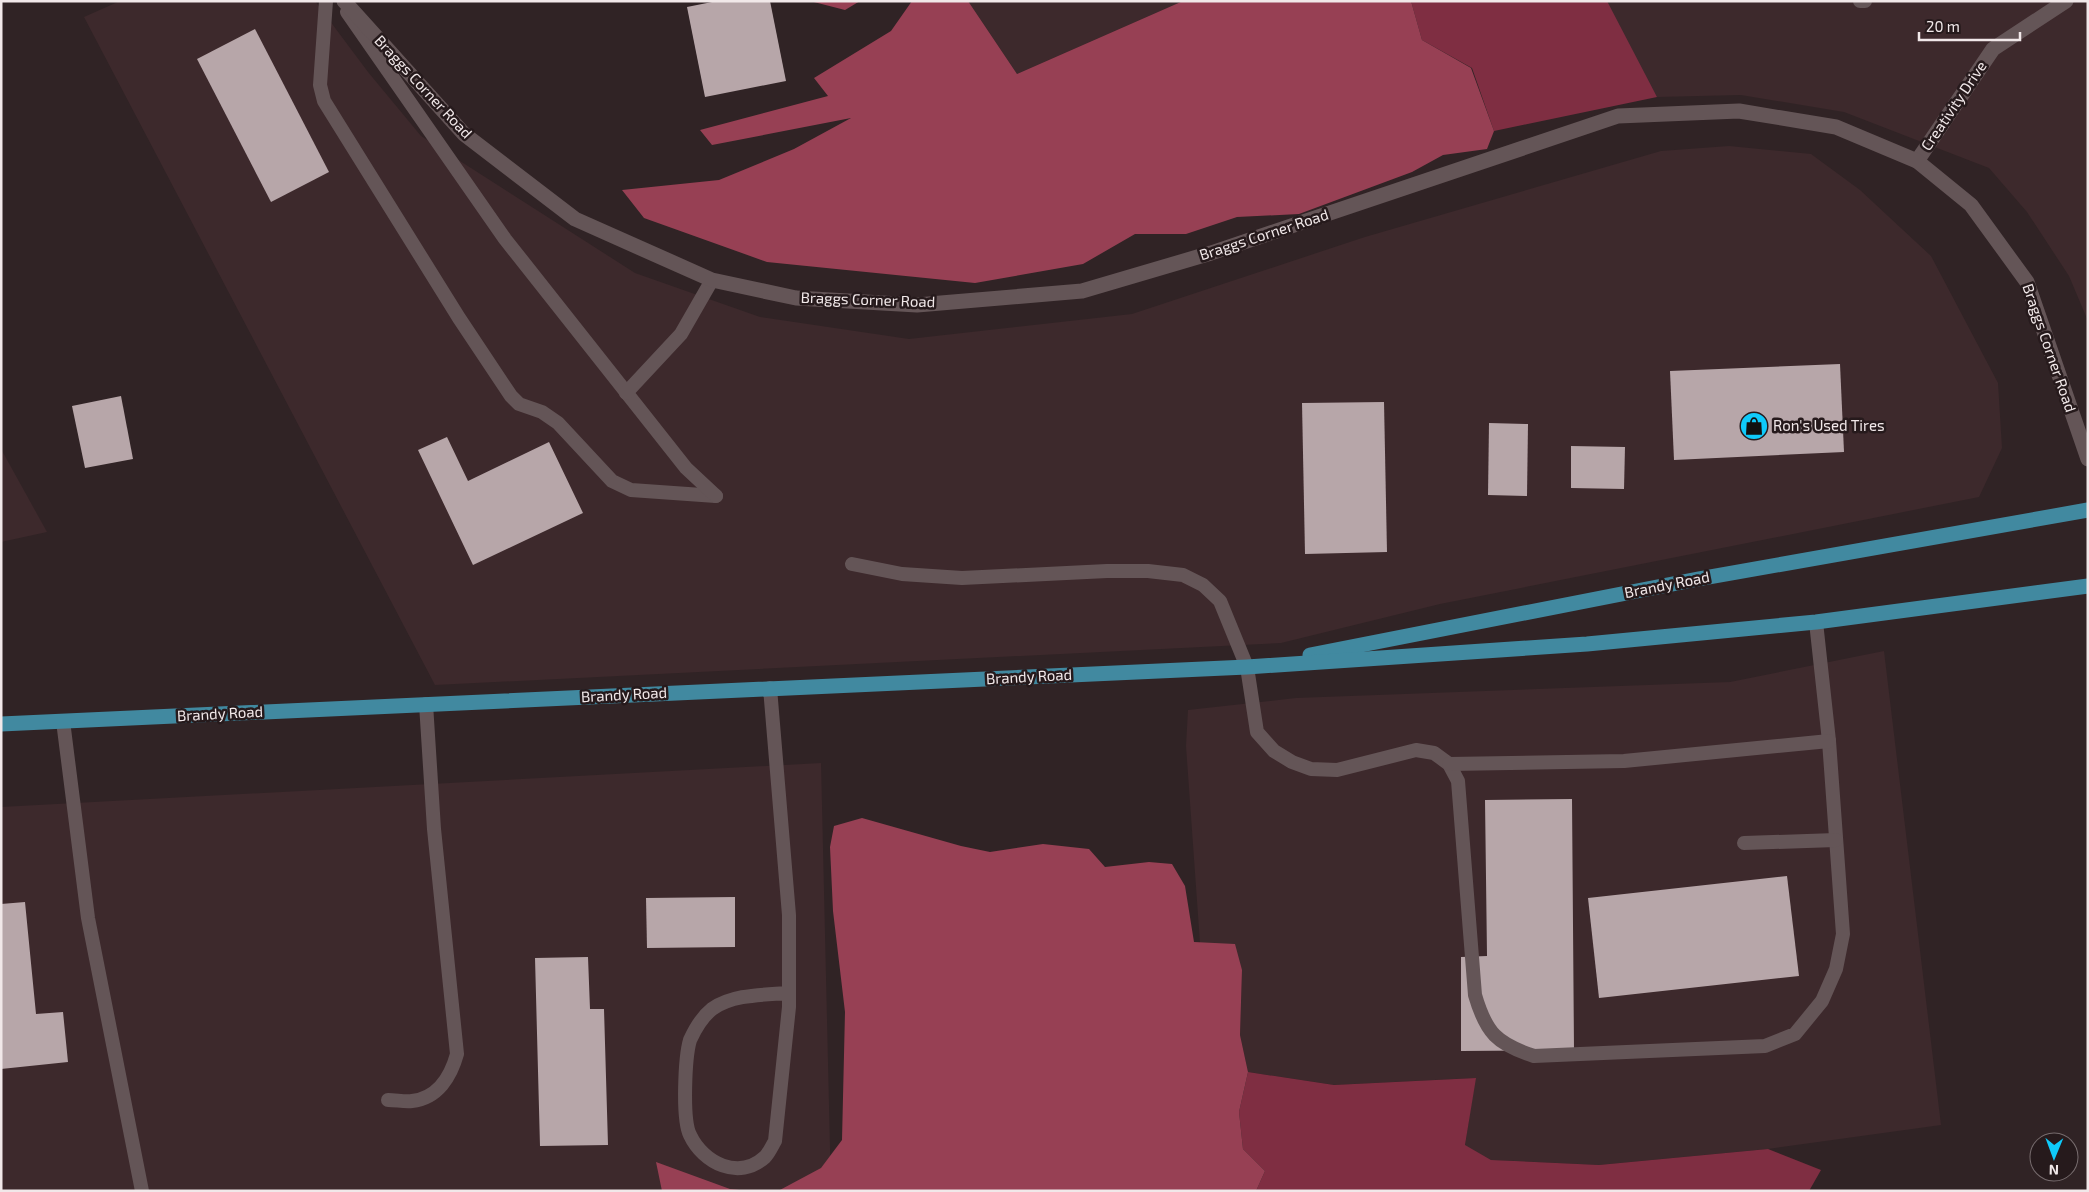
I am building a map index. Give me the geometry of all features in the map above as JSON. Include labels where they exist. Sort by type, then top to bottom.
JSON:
[{"type":"main road","name":"Braggs Corner Road","points":[[344,1],[464,134],[575,219],[712,280],[796,298],[917,305],[1082,291],[1211,254],[1618,116],[1739,111],[1836,127],[1917,161],[1971,205],[2027,282],[2088,459]]},
{"type":"main road","name":"Creativity Drive","points":[[1917,161],[1992,49],[2066,1]]},
{"type":"main road","name":"Brandy Road","points":[[1247,667],[1698,579],[2088,510]]},
{"type":"main road","name":"Brandy Road","points":[[1,724],[1247,667],[1587,644],[1816,622],[2088,586]]},
{"type":"lane","points":[[326,1],[320,85],[324,101],[511,396],[519,404],[542,412],[558,423],[612,481],[631,490],[716,496],[686,468],[505,239],[340,1]]},
{"type":"lane","points":[[1860,1],[1865,1]]},
{"type":"lane","points":[[626,393],[681,334],[712,280]]},
{"type":"lane","points":[[852,564],[902,574],[962,578],[1107,571],[1148,571],[1183,575],[1204,585],[1220,601],[1247,667],[1257,732],[1274,751],[1292,762],[1311,769],[1337,770],[1416,750],[1434,753],[1449,764],[1458,781],[1475,995],[1482,1018],[1493,1034],[1512,1049],[1534,1056],[1765,1046],[1795,1034],[1822,1001],[1836,969],[1843,934],[1829,740],[1816,622]]},
{"type":"lane","points":[[770,688],[789,915],[789,993],[789,1007],[775,1141],[766,1156],[750,1166],[732,1168],[716,1164],[700,1151],[689,1133],[684,1102],[690,1042],[700,1022],[712,1009],[731,999],[789,993]]},
{"type":"lane","points":[[388,1100],[412,1101],[428,1096],[444,1084],[452,1070],[457,1054],[434,829],[426,704]]},
{"type":"lane","points":[[62,721],[88,918],[142,1191]]},
{"type":"lane","points":[[1449,764],[1624,761],[1829,740]]},
{"type":"lane","points":[[1744,843],[1836,840]]},
{"type":"shaded area","points":[[120,1],[315,1],[368,72],[421,136],[635,273],[760,317],[909,339],[1132,314],[1365,237],[1661,151],[1729,146],[1811,154],[1860,190],[1931,256],[1998,383],[2002,448],[1979,497],[1440,604],[1281,643],[435,685],[84,17]]},
{"type":"shaded area","points":[[810,1],[860,1],[845,10]]},
{"type":"shaded area","points":[[912,1],[968,1],[1017,74],[1183,1],[1411,1],[1422,40],[1471,68],[1494,131],[1487,149],[1443,155],[1412,172],[1299,214],[1237,217],[1186,234],[1135,234],[1083,264],[975,283],[767,262],[644,218],[622,190],[719,180],[794,149],[851,118],[712,145],[700,130],[828,96],[814,78],[891,31]]},
{"type":"shaded area","points":[[968,1],[1183,1],[1017,74]]},
{"type":"shaded area","points":[[1411,1],[1607,1],[1657,97],[1494,131],[1472,68],[1422,40]]},
{"type":"shaded area","points":[[1600,1],[2088,1],[2088,321],[2069,276],[2027,212],[1989,168],[1844,112],[1741,95],[1657,97]]},
{"type":"shaded area","points":[[1,449],[47,532],[1,542]]},
{"type":"shaded area","points":[[1884,651],[1941,1125],[1768,1149],[1599,1165],[1491,1160],[1465,1146],[1475,1078],[1334,1085],[1248,1072],[1240,1035],[1242,970],[1200,943],[1186,746],[1188,710],[1296,698],[1730,682]]},
{"type":"shaded area","points":[[821,763],[831,1191],[1,1191],[1,807]]},
{"type":"shaded area","points":[[862,818],[961,846],[990,852],[1043,844],[1089,849],[1105,867],[1149,862],[1172,864],[1185,886],[1194,942],[1235,944],[1242,970],[1240,1035],[1248,1072],[1239,1112],[1243,1149],[1265,1171],[1256,1191],[778,1191],[821,1168],[842,1140],[845,1012],[833,911],[830,847],[834,826]]},
{"type":"shaded area","points":[[1248,1072],[1334,1085],[1476,1078],[1465,1145],[1491,1160],[1599,1165],[1768,1149],[1821,1170],[1809,1191],[1256,1191],[1265,1171],[1243,1149],[1239,1112]]},
{"type":"shaded area","points":[[656,1162],[730,1189],[750,1191],[662,1191]]},
{"type":"building","points":[[717,1],[770,1],[786,81],[705,97],[687,7]]},
{"type":"building","points":[[255,29],[329,172],[271,202],[197,59]]},
{"type":"building","points":[[1840,364],[1844,452],[1674,460],[1670,371]]},
{"type":"building","points":[[121,396],[133,459],[85,468],[72,406]]},
{"type":"building","points":[[1384,402],[1387,552],[1305,554],[1302,403]]},
{"type":"building","points":[[1489,423],[1528,424],[1527,496],[1488,495]]},
{"type":"building","points":[[447,437],[468,481],[549,442],[583,513],[473,565],[418,450]]},
{"type":"building","points":[[1571,446],[1625,447],[1624,489],[1571,488]]},
{"type":"building","points":[[1572,799],[1574,1050],[1461,1051],[1461,957],[1487,956],[1485,800]]},
{"type":"building","points":[[1787,876],[1799,976],[1599,998],[1588,898]]},
{"type":"building","points":[[735,897],[735,947],[647,948],[646,898]]},
{"type":"building","points":[[25,902],[36,1014],[63,1012],[68,1062],[1,1069],[1,904]]},
{"type":"building","points":[[588,957],[590,1009],[604,1009],[608,1145],[540,1146],[535,958]]},
{"type":"place","name":"Ron's Used Tires","points":[[1754,426]]}]
